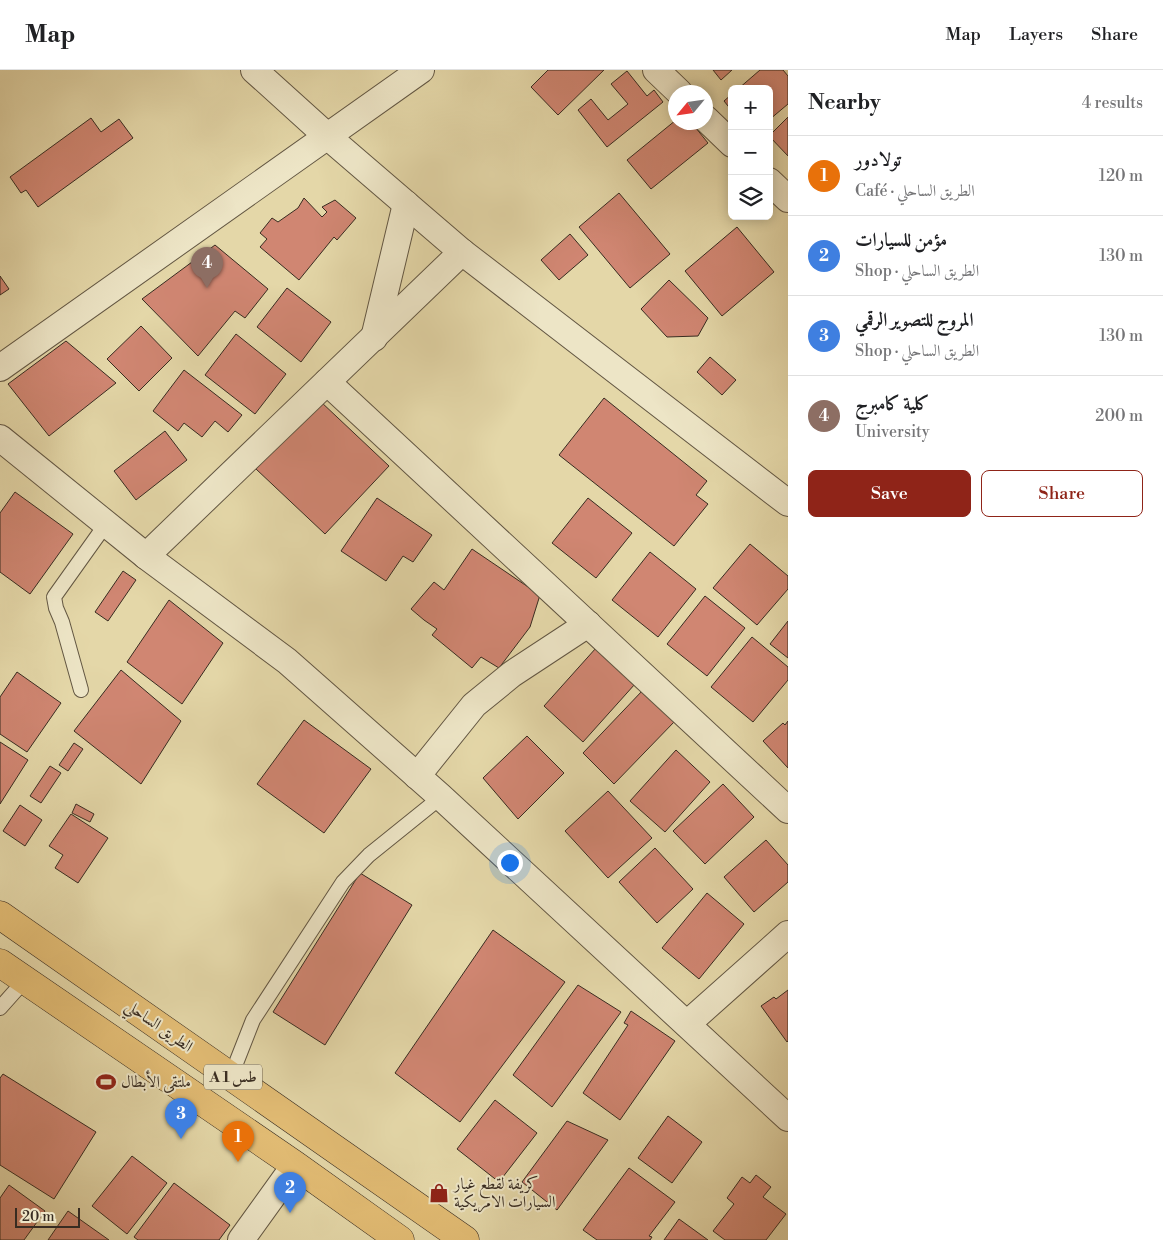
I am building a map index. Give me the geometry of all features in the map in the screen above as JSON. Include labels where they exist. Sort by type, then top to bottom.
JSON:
[{"type":"highway","name":"الطريق الساحلي","points":[[0,915],[465,1240]]},
{"type":"highway","name":"A 1 طس","points":[[0,963],[295,1165],[400,1240]]},
{"type":"street","points":[[254,70],[327,136],[462,252],[671,411],[788,503]]},
{"type":"street","points":[[0,368],[421,70]]},
{"type":"street","points":[[656,70],[672,85]]},
{"type":"street","points":[[713,126],[728,140]]},
{"type":"street","points":[[773,185],[788,199]]},
{"type":"street","points":[[374,338],[406,204]]},
{"type":"street","points":[[146,556],[462,252]]},
{"type":"street","points":[[328,382],[788,810]]},
{"type":"street","points":[[0,438],[146,556],[286,661],[417,776],[788,1118]]},
{"type":"street","points":[[417,776],[474,705],[512,674],[588,624]]},
{"type":"street","points":[[687,1024],[788,934]]},
{"type":"street","points":[[241,1240],[295,1165]]},
{"type":"lane","points":[[82,690],[54,597],[106,524]]},
{"type":"lane","points":[[231,1076],[253,1020],[343,882],[369,855],[440,797]]},
{"type":"lane","points":[[0,1008],[26,980]]},
{"type":"building","points":[[548,70],[604,70],[558,115],[531,87]]},
{"type":"building","points":[[713,70],[732,70],[721,80]]},
{"type":"building","points":[[760,70],[783,70],[788,76],[788,104],[773,117],[773,85],[743,85]]},
{"type":"building","points":[[627,71],[647,96],[654,90],[663,102],[607,147],[578,110],[591,99],[608,120],[628,104],[611,84]]},
{"type":"building","points":[[728,98],[728,106],[724,101]]},
{"type":"building","points":[[788,117],[788,156],[773,140],[773,132]]},
{"type":"building","points":[[91,118],[101,132],[119,119],[133,138],[38,207],[26,190],[21,193],[10,177]]},
{"type":"building","points":[[668,127],[668,130],[697,130],[708,143],[651,189],[627,160]]},
{"type":"building","points":[[619,193],[670,254],[630,288],[579,227]]},
{"type":"building","points":[[304,198],[322,217],[327,212],[322,207],[335,200],[356,218],[337,240],[334,237],[299,280],[260,247],[267,239],[260,233],[272,218],[278,222],[298,208]]},
{"type":"building","points":[[737,227],[774,272],[722,316],[685,271]]},
{"type":"building","points":[[570,234],[588,255],[559,280],[541,260]]},
{"type":"building","points":[[215,245],[268,289],[245,318],[235,311],[198,356],[142,299]]},
{"type":"building","points":[[0,276],[9,289],[0,295]]},
{"type":"building","points":[[669,280],[708,318],[698,336],[667,337],[641,309]]},
{"type":"building","points":[[287,288],[331,322],[301,362],[257,327]]},
{"type":"building","points":[[141,326],[172,358],[139,391],[107,359]]},
{"type":"building","points":[[236,334],[286,374],[255,414],[205,375]]},
{"type":"building","points":[[66,341],[116,383],[49,436],[8,384]]},
{"type":"building","points":[[710,357],[736,380],[722,395],[697,372]]},
{"type":"building","points":[[184,370],[242,415],[228,432],[215,421],[202,437],[184,423],[178,431],[153,411]]},
{"type":"building","points":[[604,398],[707,481],[696,495],[708,504],[674,546],[559,455]]},
{"type":"building","points":[[320,401],[389,466],[325,534],[256,469]]},
{"type":"building","points":[[165,431],[187,460],[136,500],[114,471]]},
{"type":"building","points":[[15,492],[73,534],[30,594],[0,572],[0,513]]},
{"type":"building","points":[[377,498],[432,535],[413,562],[403,556],[386,581],[341,551]]},
{"type":"building","points":[[588,498],[632,533],[596,578],[552,543]]},
{"type":"building","points":[[750,544],[788,576],[788,589],[757,625],[713,588]]},
{"type":"building","points":[[472,549],[540,595],[530,627],[499,668],[481,657],[472,668],[432,635],[437,629],[411,609],[434,582],[444,590]]},
{"type":"building","points":[[650,552],[696,589],[658,637],[612,600]]},
{"type":"building","points":[[123,571],[136,580],[108,621],[95,612]]},
{"type":"building","points":[[705,596],[745,628],[707,676],[667,644]]},
{"type":"building","points":[[169,600],[223,643],[182,704],[127,662]]},
{"type":"building","points":[[788,621],[788,658],[770,644]]},
{"type":"building","points":[[752,637],[788,667],[788,680],[753,722],[711,687]]},
{"type":"building","points":[[596,648],[635,684],[583,742],[544,706]]},
{"type":"building","points":[[121,670],[181,721],[141,784],[74,731]]},
{"type":"building","points":[[17,672],[61,703],[27,752],[0,734],[0,697]]},
{"type":"building","points":[[643,690],[675,721],[614,784],[583,753]]},
{"type":"building","points":[[304,720],[371,769],[324,833],[257,784]]},
{"type":"building","points":[[788,721],[788,768],[763,741],[783,723],[785,725]]},
{"type":"building","points":[[527,736],[564,773],[518,819],[483,778]]},
{"type":"building","points":[[0,742],[28,760],[0,804]]},
{"type":"building","points":[[74,743],[83,749],[68,771],[59,765]]},
{"type":"building","points":[[676,750],[710,782],[665,832],[630,801]]},
{"type":"building","points":[[50,766],[61,773],[41,803],[30,796]]},
{"type":"building","points":[[723,784],[754,817],[705,864],[673,831]]},
{"type":"building","points":[[608,791],[652,838],[608,878],[565,831]]},
{"type":"building","points":[[76,804],[94,814],[90,822],[72,813]]},
{"type":"building","points":[[20,805],[42,820],[25,846],[3,831]]},
{"type":"building","points":[[71,814],[108,838],[78,883],[55,868],[63,855],[49,846]]},
{"type":"building","points":[[766,840],[788,865],[788,882],[754,912],[724,877]]},
{"type":"building","points":[[655,848],[693,889],[657,923],[619,882]]},
{"type":"building","points":[[360,873],[412,905],[325,1045],[273,1012]]},
{"type":"building","points":[[707,893],[744,924],[699,979],[662,948]]},
{"type":"building","points":[[493,930],[565,982],[460,1122],[395,1073]]},
{"type":"building","points":[[578,985],[621,1012],[552,1107],[513,1075]]},
{"type":"building","points":[[788,990],[787,1042],[761,1006],[774,997],[776,999]]},
{"type":"building","points":[[631,1011],[675,1041],[620,1120],[583,1093],[628,1025],[624,1023]]},
{"type":"building","points":[[3,1074],[96,1132],[54,1199],[0,1165],[0,1078]]},
{"type":"building","points":[[495,1100],[537,1133],[499,1182],[457,1149]]},
{"type":"building","points":[[668,1116],[702,1142],[672,1183],[638,1158]]},
{"type":"building","points":[[567,1121],[608,1140],[557,1210],[522,1182]]},
{"type":"building","points":[[132,1156],[167,1183],[127,1234],[92,1206]]},
{"type":"building","points":[[629,1168],[675,1202],[649,1236],[652,1237],[650,1240],[597,1240],[583,1230]]},
{"type":"building","points":[[756,1175],[771,1187],[763,1197],[786,1214],[766,1240],[725,1240],[713,1231],[734,1204],[727,1198],[742,1177],[750,1183]]},
{"type":"building","points":[[174,1183],[230,1225],[219,1240],[138,1240],[134,1237]]},
{"type":"building","points":[[9,1185],[45,1211],[24,1240],[0,1240],[0,1198]]},
{"type":"building","points":[[68,1211],[109,1240],[48,1240]]},
{"type":"building","points":[[679,1219],[708,1240],[664,1240]]},
{"type":"place","name":"كلية كامبرج","points":[[207,288]]},
{"type":"place","name":"ملتقى الأبطال","points":[[106,1082]]},
{"type":"place","name":"المروج للتصوير الرقمي","points":[[181,1139]]},
{"type":"place","name":"تولادور","points":[[238,1162]]},
{"type":"place","name":"كريفة لقطع غيار السيارات الامريكية","points":[[439,1193]]},
{"type":"place","name":"مؤمن للسيارات","points":[[290,1213]]}]
